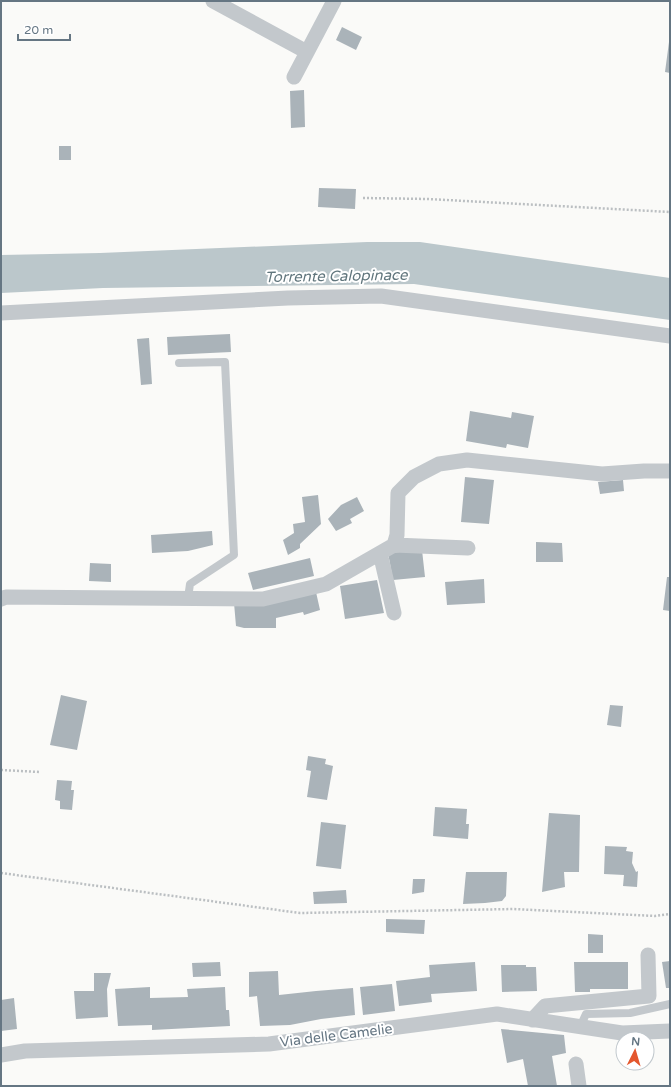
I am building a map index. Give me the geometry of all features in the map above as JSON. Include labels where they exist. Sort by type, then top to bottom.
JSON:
[{"type":"street","points":[[213,1],[307,52]]},
{"type":"street","points":[[294,77],[334,1]]},
{"type":"street","points":[[1,313],[288,298],[381,296],[670,336]]},
{"type":"street","points":[[394,545],[397,535],[398,493],[414,477],[439,464],[467,460],[602,474],[670,471]]},
{"type":"street","points":[[1,599],[6,597],[263,599],[326,584],[394,545],[468,548]]},
{"type":"street","points":[[380,553],[394,613]]},
{"type":"street","points":[[532,1020],[545,1006],[649,996],[648,955]]},
{"type":"street","name":"Via delle Camelie","points":[[1,1055],[25,1051],[269,1044],[497,1014],[622,1033],[670,1031]]},
{"type":"street","points":[[576,1064],[579,1086]]},
{"type":"lane","points":[[179,363],[225,362],[234,554],[190,584],[188,598]]},
{"type":"lane","points":[[580,1027],[586,1014],[630,1013],[670,1004]]},
{"type":"path","points":[[363,198],[428,199],[670,212]]},
{"type":"path","points":[[1,770],[40,772]]},
{"type":"path","points":[[1,873],[300,913],[513,909],[655,916],[670,914]]},
{"type":"water","name":"Torrente Calopinace","points":[[367,242],[420,242],[670,278],[670,320],[414,284],[103,288],[1,293],[1,255],[100,253]]},
{"type":"building","points":[[342,27],[362,37],[356,50],[336,40]]},
{"type":"building","points":[[670,42],[670,73],[665,72]]},
{"type":"building","points":[[304,90],[305,127],[291,128],[290,91]]},
{"type":"building","points":[[59,146],[71,146],[71,160],[59,160]]},
{"type":"building","points":[[319,188],[356,189],[355,209],[318,207]]},
{"type":"building","points":[[230,334],[231,352],[168,355],[167,337]]},
{"type":"building","points":[[149,338],[152,384],[141,385],[137,339]]},
{"type":"building","points":[[470,411],[511,418],[512,412],[534,416],[528,448],[507,444],[506,448],[466,441]]},
{"type":"building","points":[[465,477],[494,480],[489,524],[461,522]]},
{"type":"building","points":[[623,480],[624,491],[600,494],[598,482]]},
{"type":"building","points":[[318,495],[321,524],[300,544],[300,548],[288,555],[283,540],[294,533],[293,524],[305,522],[302,497]]},
{"type":"building","points":[[357,497],[364,511],[350,519],[352,523],[336,531],[328,519],[341,505]]},
{"type":"building","points":[[212,531],[213,545],[188,551],[152,553],[151,535]]},
{"type":"building","points":[[536,542],[562,543],[563,562],[536,562]]},
{"type":"building","points":[[422,550],[425,577],[393,580],[388,553]]},
{"type":"building","points":[[310,558],[314,576],[253,590],[248,573]]},
{"type":"building","points":[[90,563],[111,564],[111,582],[89,581]]},
{"type":"building","points":[[667,577],[670,577],[670,611],[663,610]]},
{"type":"building","points":[[484,579],[485,603],[447,605],[445,582]]},
{"type":"building","points":[[377,580],[384,613],[345,619],[340,586]]},
{"type":"building","points":[[316,592],[320,610],[304,615],[303,612],[276,618],[276,628],[244,628],[236,626],[234,603]]},
{"type":"building","points":[[61,695],[87,701],[77,750],[50,745]]},
{"type":"building","points":[[610,705],[623,706],[621,727],[607,725]]},
{"type":"building","points":[[308,756],[326,759],[325,764],[333,766],[327,800],[307,797],[311,771],[306,770]]},
{"type":"building","points":[[57,780],[72,781],[71,790],[74,790],[72,810],[60,809],[60,801],[55,800]]},
{"type":"building","points":[[435,807],[467,809],[466,824],[469,824],[468,839],[433,836]]},
{"type":"building","points":[[549,813],[580,815],[579,872],[564,872],[565,887],[542,892]]},
{"type":"building","points":[[321,822],[346,825],[341,869],[316,866]]},
{"type":"building","points":[[605,846],[627,847],[626,851],[633,852],[632,863],[636,872],[638,871],[637,887],[623,886],[624,875],[604,874]]},
{"type":"building","points":[[466,872],[507,872],[506,896],[502,901],[463,904]]},
{"type":"building","points":[[413,879],[425,879],[424,892],[412,894]]},
{"type":"building","points":[[346,890],[347,903],[314,904],[313,892]]},
{"type":"building","points":[[386,919],[425,920],[424,934],[386,932]]},
{"type":"building","points":[[588,934],[603,935],[603,953],[588,953]]},
{"type":"building","points":[[670,961],[670,988],[666,988],[662,962]]},
{"type":"building","points":[[220,962],[221,976],[193,977],[192,963]]},
{"type":"building","points":[[475,962],[477,991],[431,994],[432,1002],[399,1006],[396,981],[430,977],[429,965]]},
{"type":"building","points":[[574,962],[628,962],[628,989],[590,989],[590,992],[575,992]]},
{"type":"building","points":[[501,965],[526,965],[526,967],[536,967],[537,991],[502,992]]},
{"type":"building","points":[[278,971],[279,995],[353,988],[355,1015],[321,1019],[290,1025],[260,1026],[257,996],[249,997],[249,972]]},
{"type":"building","points":[[94,973],[111,973],[107,989],[108,1017],[76,1019],[74,991],[94,991]]},
{"type":"building","points":[[392,984],[395,1011],[363,1015],[360,987]]},
{"type":"building","points":[[150,987],[150,998],[188,997],[187,989],[225,987],[226,1010],[229,1010],[230,1026],[152,1030],[152,1025],[118,1026],[115,989]]},
{"type":"building","points":[[14,998],[17,1029],[1,1031],[1,1000]]},
{"type":"building","points":[[501,1029],[564,1035],[566,1053],[552,1056],[557,1086],[528,1086],[523,1059],[507,1063]]}]
